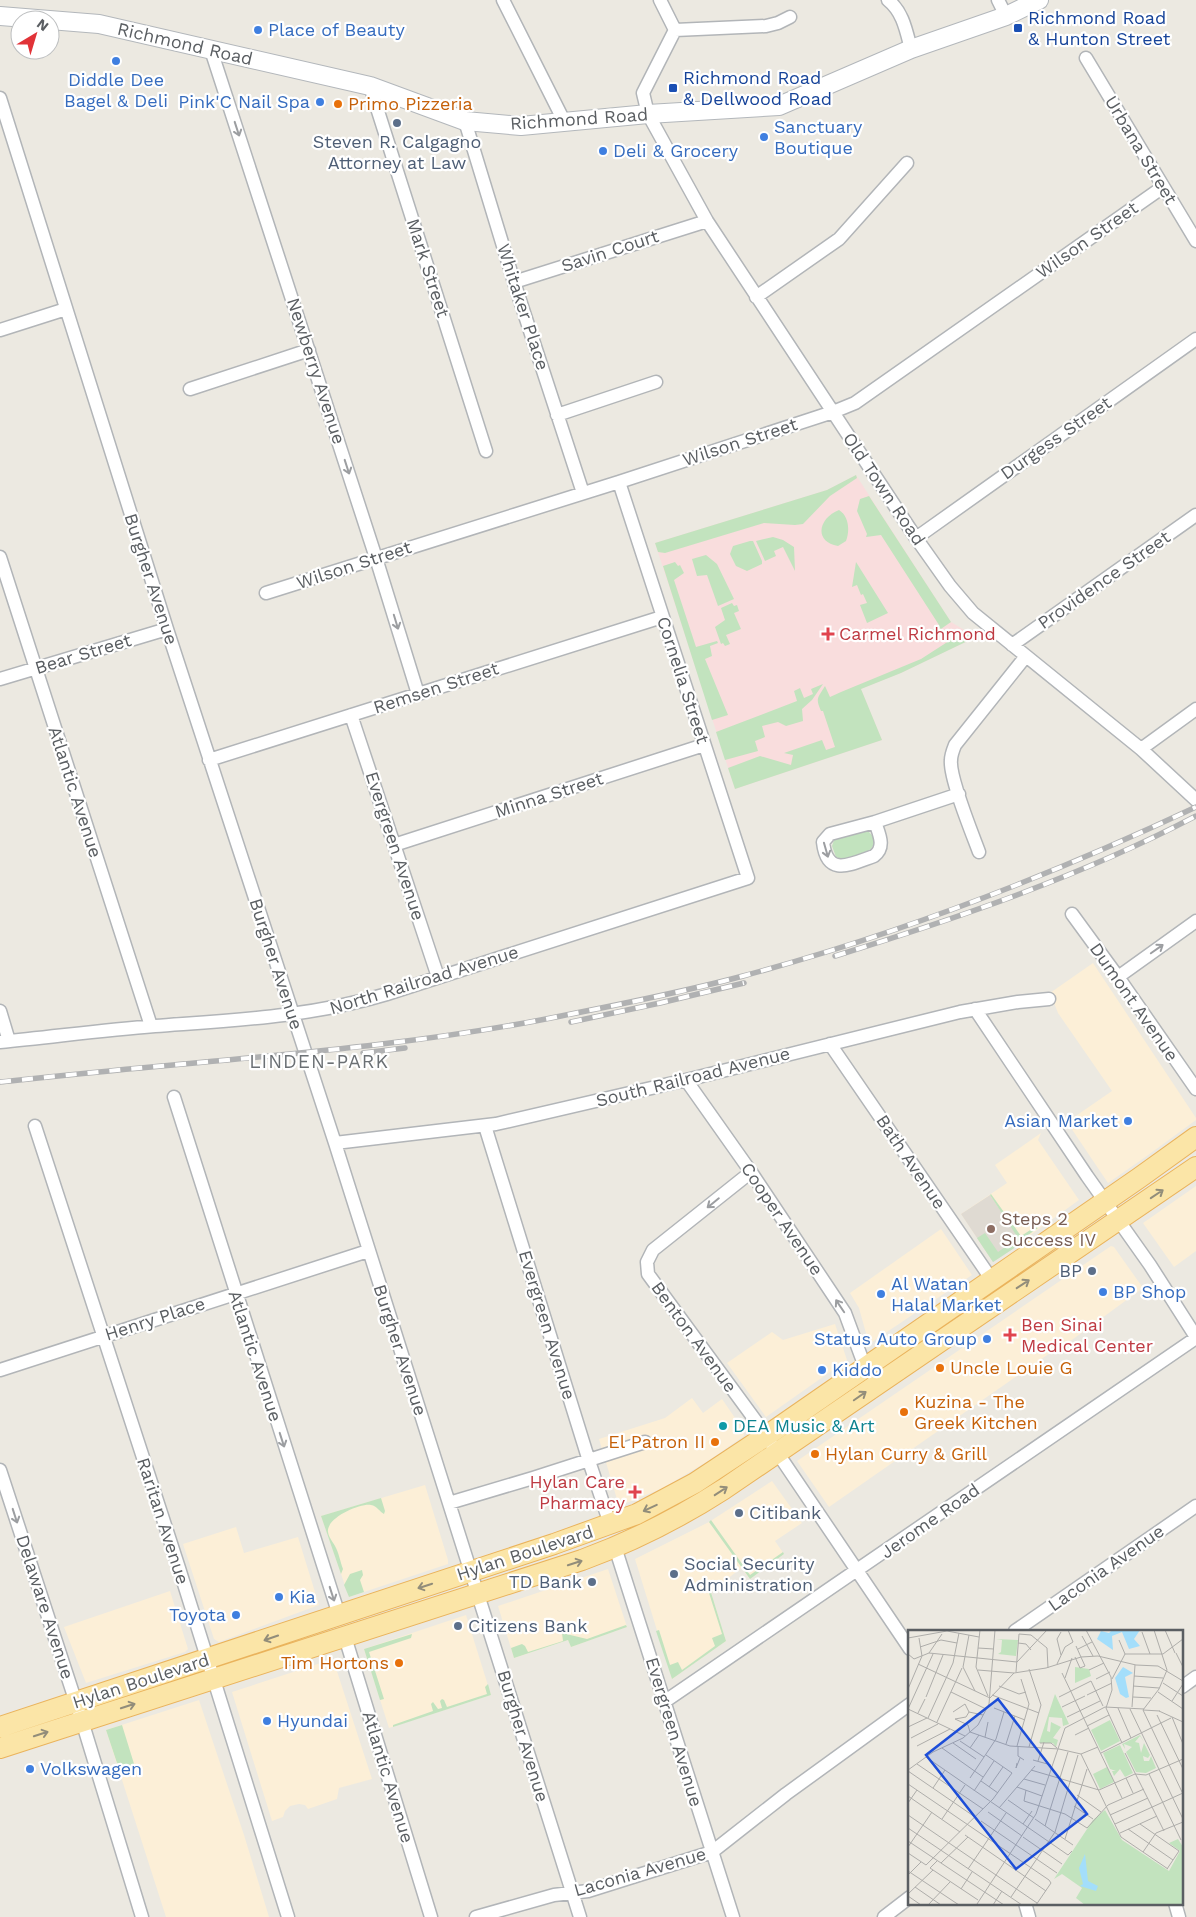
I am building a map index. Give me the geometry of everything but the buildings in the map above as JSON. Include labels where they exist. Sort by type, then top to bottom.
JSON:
[{"type":"main road","name":"Richmond Road","points":[[0,16],[99,24],[370,86],[465,121],[521,126],[648,114],[779,106],[1002,8],[1040,0]]},
{"type":"main road","name":"Hylan Boulevard","points":[[0,1726],[207,1659],[637,1514],[677,1494],[766,1436],[1196,1137]]},
{"type":"main road","name":"Hylan Boulevard","points":[[0,1748],[213,1678],[345,1638],[582,1560],[616,1547],[705,1502],[1196,1167]]},
{"type":"street","points":[[504,0],[565,123]]},
{"type":"street","points":[[660,0],[675,30]]},
{"type":"street","points":[[888,0],[901,14],[911,48]]},
{"type":"street","points":[[675,30],[766,26],[790,17]]},
{"type":"street","points":[[648,114],[643,93],[675,30]]},
{"type":"street","name":"Newberry Avenue","points":[[211,50],[376,558],[418,694]]},
{"type":"street","name":"Urbana Street","points":[[1086,58],[1196,241]]},
{"type":"street","name":"Mark Street","points":[[370,86],[486,451]]},
{"type":"street","name":"Burgher Avenue","points":[[0,98],[167,629],[479,1594],[580,1917]]},
{"type":"street","name":"Old Town Road","points":[[648,114],[707,221],[916,538],[950,586],[973,612],[1141,749],[1196,800]]},
{"type":"street","name":"Whitaker Place","points":[[465,121],[514,282],[583,493]]},
{"type":"street","points":[[756,297],[839,239],[907,163]]},
{"type":"street","name":"Wilson Street","points":[[266,593],[619,482],[833,412],[855,403],[1163,187]]},
{"type":"street","name":"Savin Court","points":[[514,282],[707,221]]},
{"type":"street","points":[[0,330],[66,309]]},
{"type":"street","name":"Durgess Street","points":[[916,538],[1196,339]]},
{"type":"street","points":[[190,389],[309,350]]},
{"type":"street","points":[[557,415],[656,382]]},
{"type":"street","name":"Cornelia Street","points":[[619,482],[748,878]]},
{"type":"street","name":"Providence Street","points":[[1012,645],[1196,515]]},
{"type":"street","name":"Atlantic Avenue","points":[[0,557],[151,1026]]},
{"type":"street","name":"Remsen Street","points":[[209,760],[662,617]]},
{"type":"street","name":"Bear Street","points":[[0,679],[167,629]]},
{"type":"street","points":[[979,852],[959,794],[950,759],[956,745],[1026,656]]},
{"type":"street","points":[[1141,749],[1196,709]]},
{"type":"street","name":"Evergreen Avenue","points":[[351,716],[438,977]]},
{"type":"street","name":"Minna Street","points":[[394,845],[704,745]]},
{"type":"street","points":[[875,822],[882,844],[878,854],[841,866],[832,864],[824,846],[827,836],[830,834],[875,822],[959,794]]},
{"type":"street","name":"North Railroad Avenue","points":[[5,1041],[151,1026],[293,1015],[355,1003],[748,878]]},
{"type":"street","name":"Dumont Avenue","points":[[1072,914],[1196,1089]]},
{"type":"street","points":[[1118,977],[1196,921]]},
{"type":"street","name":"South Railroad Avenue","points":[[334,1143],[485,1126],[686,1080],[974,1009],[1049,999]]},
{"type":"street","points":[[974,1009],[1150,1265],[1196,1337]]},
{"type":"street","points":[[0,1011],[5,1041]]},
{"type":"street","name":"Bath Avenue","points":[[830,1044],[992,1280]]},
{"type":"street","name":"Cooper Avenue","points":[[686,1080],[751,1172],[845,1313],[866,1367]]},
{"type":"street","name":"Atlantic Avenue","points":[[174,1097],[235,1294],[339,1615]]},
{"type":"street","name":"Raritan Avenue","points":[[35,1126],[102,1337],[179,1568],[288,1917]]},
{"type":"street","name":"Evergreen Avenue","points":[[485,1126],[610,1524]]},
{"type":"street","name":"Benton Avenue","points":[[751,1172],[653,1250],[647,1262],[648,1274],[766,1436],[908,1646]]},
{"type":"street","name":"Henry Place","points":[[0,1370],[368,1251]]},
{"type":"street","name":"Jerome Road","points":[[664,1702],[1196,1337]]},
{"type":"street","points":[[449,1503],[589,1461],[645,1442]]},
{"type":"street","name":"Delaware Avenue","points":[[0,1470],[76,1702],[142,1917]]},
{"type":"street","name":"Laconia Avenue","points":[[1016,1630],[1196,1506]]},
{"type":"street","name":"Evergreen Avenue","points":[[616,1547],[733,1917]]},
{"type":"street","name":"Atlantic Avenue","points":[[345,1638],[431,1917]]},
{"type":"street","points":[[1184,1685],[1196,1677]]},
{"type":"street","name":"Laconia Avenue","points":[[476,1917],[554,1895],[588,1891],[712,1852],[786,1794],[908,1705]]},
{"type":"street","points":[[884,1917],[908,1898]]},
{"type":"street","points":[[1025,1904],[1029,1917]]},
{"type":"street","points":[[1175,1904],[1179,1917]]},
{"type":"shaded area","name":"Carmel Richmond","points":[[856,475],[951,622],[976,637],[901,673],[861,689],[882,740],[735,789],[655,543],[827,490]]},
{"type":"shaded area","points":[[1093,963],[1196,1118],[1196,1120],[1108,1183],[1067,1122],[1112,1091],[1058,1013],[1050,993]]},
{"type":"shaded area","points":[[1041,1133],[1038,1140],[1079,1200],[993,1262],[961,1214],[1007,1183],[995,1165]]},
{"type":"shaded area","points":[[1196,1186],[1196,1251],[1174,1267],[1143,1223]]},
{"type":"shaded area","name":"Steps 2 Success IV","points":[[990,1195],[1022,1243],[993,1262],[961,1214]]},
{"type":"shaded area","points":[[941,1229],[972,1275],[869,1344],[859,1308],[850,1293]]},
{"type":"shaded area","points":[[1111,1246],[1114,1247],[1143,1288],[1065,1345],[1063,1344],[829,1507],[797,1461]]},
{"type":"shaded area","points":[[835,1324],[847,1360],[766,1417],[727,1363],[772,1332],[783,1340]]},
{"type":"shaded area","points":[[692,1398],[703,1413],[722,1399],[744,1431],[744,1436],[708,1461],[663,1488],[619,1506],[599,1439],[665,1418]]},
{"type":"shaded area","points":[[772,1481],[802,1523],[775,1541],[784,1554],[750,1579],[741,1568],[711,1592],[726,1641],[672,1679],[635,1559],[709,1522]]},
{"type":"shaded area","points":[[425,1485],[448,1564],[349,1597],[321,1516]]},
{"type":"shaded area","points":[[236,1527],[244,1553],[298,1537],[319,1605],[219,1642],[214,1639],[183,1544]]},
{"type":"shaded area","points":[[608,1569],[627,1627],[571,1647],[568,1640],[514,1658],[498,1606]]},
{"type":"shaded area","points":[[170,1591],[188,1649],[185,1652],[86,1683],[64,1627]]},
{"type":"shaded area","points":[[466,1615],[491,1695],[389,1728],[364,1649]]},
{"type":"shaded area","points":[[333,1659],[372,1779],[339,1788],[337,1799],[308,1809],[305,1805],[299,1804],[290,1806],[285,1811],[283,1817],[272,1821],[232,1692]]},
{"type":"shaded area","points":[[199,1700],[269,1917],[166,1917],[106,1730]]},
{"type":"green space","points":[[856,475],[857,478],[830,496],[803,524],[764,523],[665,553],[658,552],[655,543],[827,490]]},
{"type":"green space","points":[[869,496],[951,622],[935,633],[931,631],[939,625],[881,535],[866,537],[867,534],[857,511],[860,499]]},
{"type":"green space","points":[[839,510],[847,520],[848,533],[846,541],[838,546],[825,539],[822,529],[823,523],[827,518]]},
{"type":"green space","points":[[773,537],[783,540],[794,547],[795,571],[783,547],[774,551],[776,556],[765,561],[756,541]]},
{"type":"green space","points":[[753,541],[762,564],[747,571],[736,566],[730,554],[733,546]]},
{"type":"green space","points":[[706,555],[717,564],[734,599],[718,606],[707,575],[697,576],[692,559]]},
{"type":"green space","points":[[675,562],[678,566],[680,565],[684,573],[674,580],[696,647],[717,641],[718,643],[710,646],[712,656],[705,659],[728,715],[712,720],[663,566]]},
{"type":"green space","points":[[856,562],[888,613],[867,623],[860,605],[867,603],[857,585],[852,587]]},
{"type":"green space","points":[[732,603],[734,606],[737,605],[739,611],[734,613],[741,629],[726,635],[730,644],[725,646],[723,643],[721,644],[715,627],[725,620],[721,608]]},
{"type":"green space","points":[[966,630],[976,637],[901,673],[861,689],[882,740],[735,789],[728,768],[760,756],[791,765],[793,755],[784,753],[822,740],[826,750],[835,747],[823,711],[821,711],[818,703],[818,698],[825,686],[830,697],[921,659]]},
{"type":"green space","points":[[823,684],[812,700],[802,709],[803,721],[786,726],[778,722],[762,726],[765,737],[755,741],[758,751],[725,760],[716,732],[797,701],[794,691],[800,688],[804,698],[813,694],[811,689]]},
{"type":"green space","points":[[866,830],[873,836],[874,843],[866,853],[850,859],[836,857],[832,846],[834,840]]},
{"type":"green space","points":[[991,1194],[1021,1236],[1035,1227],[1038,1228],[1021,1240],[1022,1243],[993,1262],[977,1238],[985,1233],[998,1252],[1018,1238]]},
{"type":"green space","points":[[381,1498],[385,1511],[384,1514],[371,1505],[359,1506],[338,1517],[329,1527],[328,1532],[338,1551],[343,1569],[341,1574],[321,1516]]},
{"type":"green space","points":[[711,1520],[750,1575],[783,1552],[784,1554],[750,1579],[709,1522]]},
{"type":"green space","points":[[362,1570],[363,1575],[360,1580],[364,1592],[349,1597],[344,1585],[350,1574]]},
{"type":"green space","points":[[709,1586],[726,1641],[672,1679],[656,1631],[659,1630],[670,1665],[678,1662],[682,1670],[715,1646],[712,1638],[722,1634],[709,1593],[705,1587]]},
{"type":"green space","points":[[626,1625],[627,1627],[571,1647],[568,1640],[514,1658],[511,1648],[522,1644],[528,1652],[563,1641],[562,1633],[587,1639]]},
{"type":"green space","points":[[412,1634],[411,1638],[369,1652],[384,1699],[380,1700],[364,1649]]},
{"type":"green space","points":[[488,1684],[491,1695],[393,1727],[393,1725],[433,1711],[431,1704],[433,1702],[438,1709],[442,1708],[440,1701],[442,1699],[447,1707],[487,1694],[485,1687]]},
{"type":"green space","points":[[122,1725],[135,1767],[120,1772],[106,1730]]},
{"type":"railway","points":[[0,1082],[416,1040],[513,1025],[698,987],[801,960],[973,902],[1086,857],[1196,807]]},
{"type":"railway","points":[[835,956],[927,927],[1064,877],[1153,838],[1196,816]]},
{"type":"railway","points":[[571,1022],[744,983]]},
{"type":"railway","points":[[363,1053],[405,1048]]},
{"type":"place","name":"Richmond Road & Hunton Street","points":[[1018,28]]},
{"type":"place","name":"Place of Beauty","points":[[258,30]]},
{"type":"place","name":"Diddle Dee Bagel & Deli","points":[[116,61]]},
{"type":"place","name":"Richmond Road & Dellwood Road","points":[[673,88]]},
{"type":"place","name":"Pink'C Nail Spa","points":[[320,102]]},
{"type":"place","name":"Primo Pizzeria","points":[[338,104]]},
{"type":"place","name":"Steven R. Calgagno Attorney at Law","points":[[397,123]]},
{"type":"place","name":"Sanctuary Boutique","points":[[764,137]]},
{"type":"place","name":"Deli & Grocery","points":[[603,151]]},
{"type":"place","name":"Carmel Richmond","points":[[828,634]]},
{"type":"place","name":"Asian Market","points":[[1128,1121]]},
{"type":"place","name":"Steps 2 Success IV","points":[[991,1229]]},
{"type":"place","name":"BP","points":[[1092,1271]]},
{"type":"place","name":"BP Shop","points":[[1103,1292]]},
{"type":"place","name":"Al Watan Halal Market","points":[[881,1294]]},
{"type":"place","name":"Ben Sinai Medical Center","points":[[1010,1335]]},
{"type":"place","name":"Status Auto Group","points":[[987,1339]]},
{"type":"place","name":"Uncle Louie G","points":[[940,1368]]},
{"type":"place","name":"Kiddo","points":[[822,1370]]},
{"type":"place","name":"Kuzina - The Greek Kitchen","points":[[904,1412]]},
{"type":"place","name":"DEA Music & Art","points":[[723,1426]]},
{"type":"place","name":"El Patron II","points":[[715,1442]]},
{"type":"place","name":"Hylan Curry & Grill","points":[[815,1454]]},
{"type":"place","name":"Hylan Care Pharmacy","points":[[635,1492]]},
{"type":"place","name":"Citibank","points":[[739,1513]]},
{"type":"place","name":"Social Security Administration","points":[[674,1574]]},
{"type":"place","name":"TD Bank","points":[[592,1582]]},
{"type":"place","name":"Kia","points":[[279,1597]]},
{"type":"place","name":"Toyota","points":[[236,1615]]},
{"type":"place","name":"Citizens Bank","points":[[458,1626]]},
{"type":"place","name":"Tim Hortons","points":[[399,1663]]},
{"type":"place","name":"Hyundai","points":[[267,1721]]},
{"type":"place","name":"Volkswagen","points":[[30,1769]]},
{"type":"district","name":"LINDEN-PARK","points":[[319,1061]]}]
